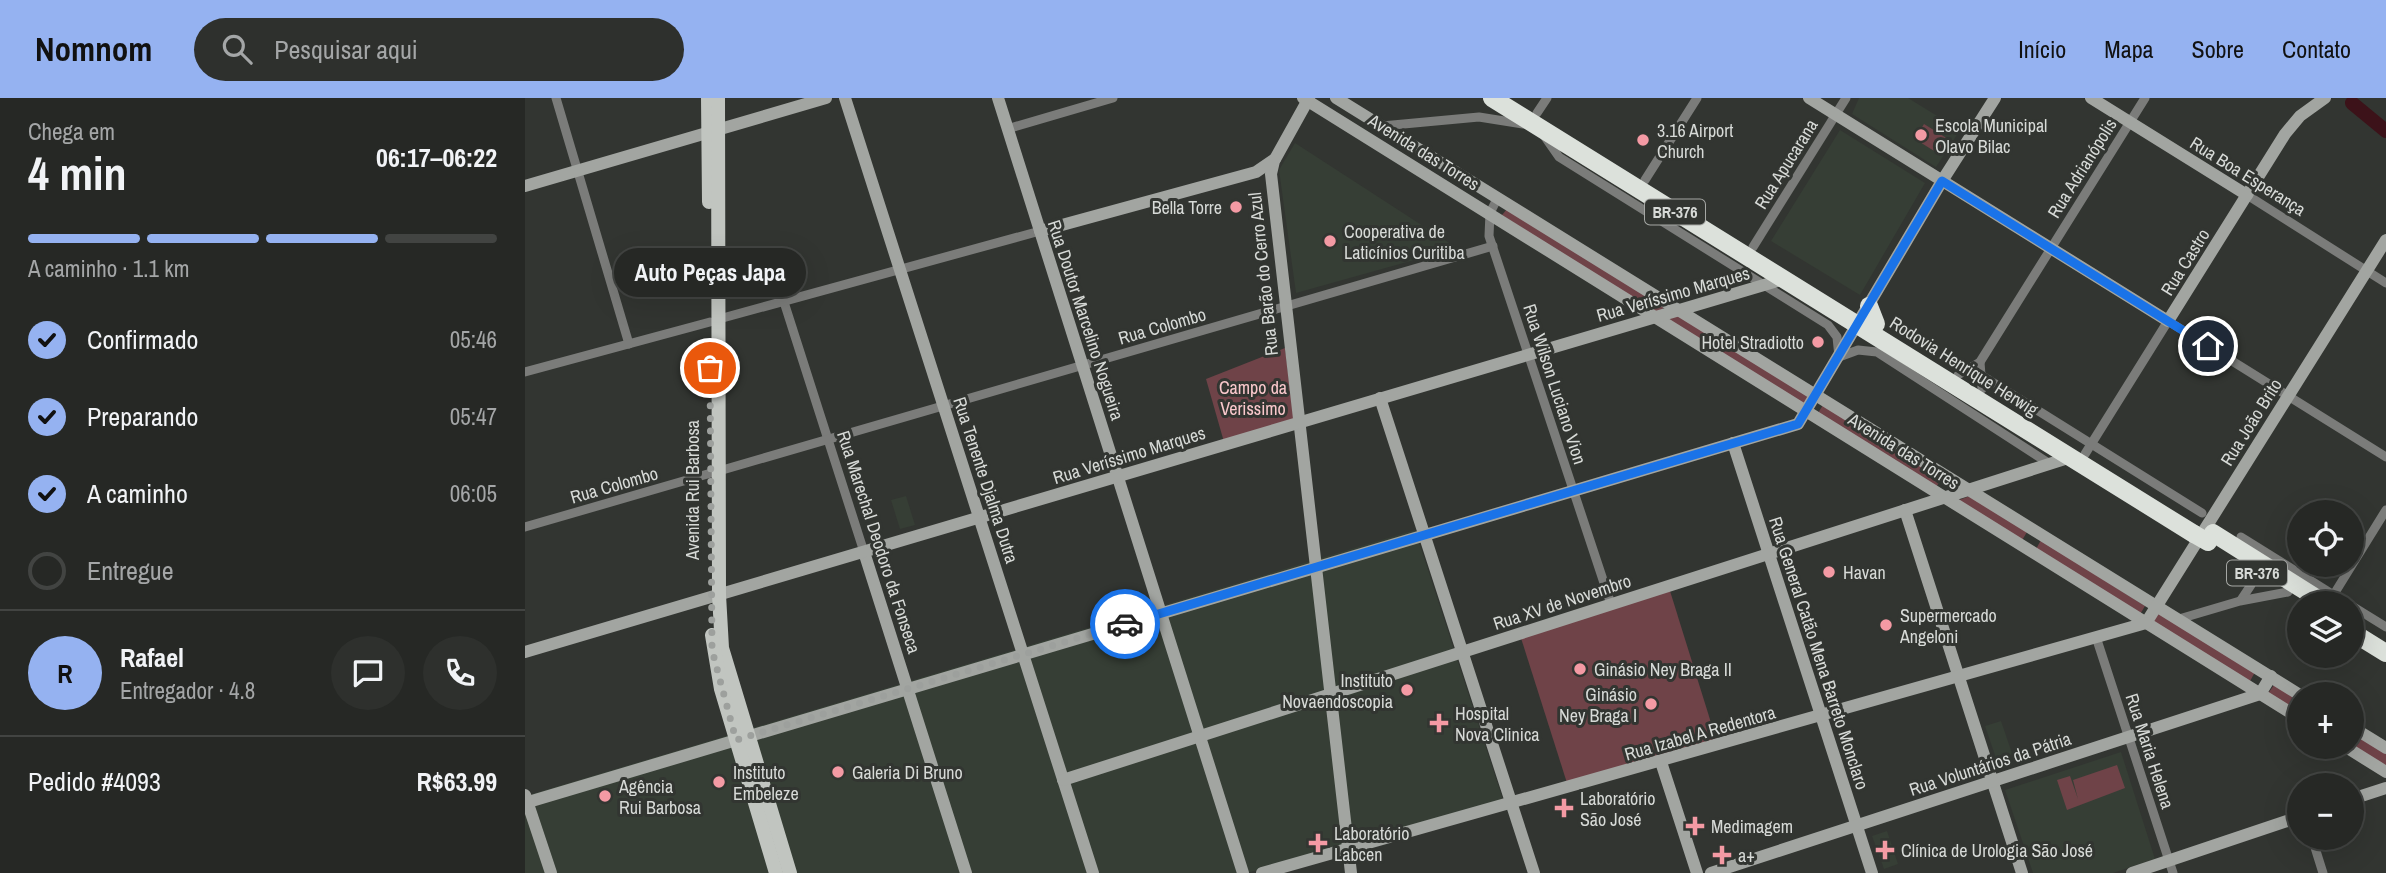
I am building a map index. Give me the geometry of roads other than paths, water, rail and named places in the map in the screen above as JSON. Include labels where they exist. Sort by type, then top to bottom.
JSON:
[{"type":"highway","name":"Rodovia Henrique Herwig","points":[[1492,98],[1541,113],[1784,279],[1867,318],[1891,345],[2082,452]]},
{"type":"highway","name":"Rodovia Henrique Herwig","points":[[1513,98],[1958,375],[1981,382],[2082,452],[2203,529],[2312,591]]},
{"type":"highway","points":[[1891,345],[1916,376]]},
{"type":"highway","name":"Rodovia Henrique Herwig","points":[[2203,529],[2247,567],[2287,591]]},
{"type":"highway","points":[[2364,627],[2386,641]]},
{"type":"highway","points":[[2364,639],[2386,653]]},
{"type":"main road","name":"Avenida Rui Barbosa","points":[[708,98],[713,131],[715,596],[722,648],[776,873]]},
{"type":"main road","name":"Avenida Rui Barbosa","points":[[713,131],[719,98]]},
{"type":"main road","points":[[525,186],[826,98]]},
{"type":"main road","name":"Rua Tenente Djalma Dutra","points":[[845,98],[1093,873]]},
{"type":"main road","name":"Rua Doutor Marcelino Nogueira","points":[[997,98],[1243,873]]},
{"type":"main road","name":"Avenida das Torres","points":[[1336,98],[2287,686]]},
{"type":"main road","points":[[1809,98],[2168,321]]},
{"type":"main road","points":[[551,873],[526,800],[1794,426],[1808,412],[1839,357],[1867,318],[1942,181],[1995,98]]},
{"type":"main road","name":"Rua Boa Esperança","points":[[2091,98],[2247,195]]},
{"type":"main road","name":"Avenida das Torres","points":[[1306,99],[2287,711]]},
{"type":"main road","name":"Rua Barão do Cerro Azul","points":[[1306,99],[1271,172],[1297,423],[1351,873]]},
{"type":"main road","name":"Rua Castro","points":[[2168,321],[2285,134],[2319,99]]},
{"type":"main road","points":[[1040,231],[1252,173],[1275,159]]},
{"type":"main road","points":[[1252,173],[1272,186]]},
{"type":"main road","name":"Rua João Brito","points":[[2146,623],[2386,240]]},
{"type":"main road","name":"Rua Veríssimo Marques","points":[[525,652],[1784,279]]},
{"type":"main road","points":[[1380,398],[1534,873]]},
{"type":"main road","name":"Rua General Catão Mena Barreto Monclaro","points":[[1733,443],[1872,873]]},
{"type":"main road","name":"Rua XV de Novembro","points":[[1063,780],[2082,452]]},
{"type":"main road","points":[[1905,510],[2022,873]]},
{"type":"main road","points":[[2029,550],[2029,538],[2039,533]]},
{"type":"main road","name":"Rua Marechal Deodoro da Fonseca","points":[[864,552],[966,873]]},
{"type":"main road","points":[[2111,636],[2119,631],[2123,621],[2119,606]]},
{"type":"main road","name":"Rua Izabel A Redentora","points":[[1262,873],[2097,640],[2146,623]]},
{"type":"main road","points":[[2260,694],[2271,676]]},
{"type":"main road","name":"Rua Voluntários da Pátria","points":[[1711,873],[2260,694]]},
{"type":"main road","points":[[2364,734],[2386,748]]},
{"type":"main road","name":"Avenida Rui Barbosa","points":[[743,738],[790,873]]},
{"type":"main road","points":[[2364,759],[2385,772]]},
{"type":"main road","points":[[1661,762],[1696,873]]},
{"type":"main road","points":[[2364,795],[2385,787]]},
{"type":"main road","points":[[2132,873],[2171,867],[2287,822]]},
{"type":"street","points":[[556,98],[629,344]]},
{"type":"street","points":[[1007,129],[1113,98]]},
{"type":"street","points":[[1645,180],[1697,98]]},
{"type":"street","name":"Rua Apucarana","points":[[1753,247],[1846,98]]},
{"type":"street","name":"Rua Adrianópolis","points":[[1958,375],[1980,362],[2144,98]]},
{"type":"street","points":[[1382,126],[1541,113],[1559,157],[1828,325],[1837,337],[1839,357],[1858,350],[1871,350],[1916,376],[2050,464]]},
{"type":"street","name":"Rua Boa Esperança","points":[[2247,195],[2386,283]]},
{"type":"street","name":"Avenida das Torres","points":[[1490,213],[1498,197]]},
{"type":"street","name":"Rua Wilson Luciano Vion","points":[[1490,213],[1488,230],[1611,604]]},
{"type":"street","points":[[525,362],[530,371],[1040,231]]},
{"type":"street","name":"Rua Colombo","points":[[525,527],[1493,246]]},
{"type":"street","name":"Rua Marechal Deodoro da Fonseca","points":[[784,302],[864,552]]},
{"type":"street","points":[[2168,321],[2386,457]]},
{"type":"street","name":"Rua Castro","points":[[2082,452],[2168,321]]},
{"type":"street","points":[[1980,362],[1981,382]]},
{"type":"street","points":[[2335,591],[2386,510]]},
{"type":"street","points":[[2241,537],[2315,591]]},
{"type":"street","points":[[2240,601],[2251,585],[2247,567]]},
{"type":"street","points":[[2179,619],[2240,601],[2287,592]]},
{"type":"street","points":[[2364,614],[2386,627]]},
{"type":"street","name":"Rua Maria Helena","points":[[2097,640],[2171,867]]},
{"type":"street","points":[[2316,850],[2323,873]]},
{"type":"waterway","points":[[2352,103],[2386,131]]},
{"type":"place","name":"Escola Municipal Olavo Bilac","points":[[1921,135]]},
{"type":"place","name":"3.16 Airport Church","points":[[1643,140]]},
{"type":"place","name":"Bella Torre","points":[[1236,207]]},
{"type":"place","name":"Cooperativa de Laticínios Curitiba","points":[[1330,241]]},
{"type":"place","name":"Hotel Stradiotto","points":[[1818,342]]},
{"type":"place","name":"Auto Peças Japa","points":[[710,368]]},
{"type":"place","name":"Havan","points":[[1829,572]]},
{"type":"place","name":"Supermercado Angeloni","points":[[1886,625]]},
{"type":"place","name":"Ginásio Ney Braga II","points":[[1580,669]]},
{"type":"place","name":"Instituto Novaendoscopia","points":[[1407,690]]},
{"type":"place","name":"Ginásio Ney Braga I","points":[[1651,704]]},
{"type":"place","name":"Hospital Nova Clinica","points":[[1439,723]]},
{"type":"place","name":"Galeria Di Bruno","points":[[838,772]]},
{"type":"place","name":"Instituto Embeleze","points":[[719,782]]},
{"type":"place","name":"Agência Rui Barbosa","points":[[605,796]]},
{"type":"place","name":"Laboratório São José","points":[[1564,808]]},
{"type":"place","name":"Medimagem","points":[[1695,826]]},
{"type":"place","name":"Laboratório Labcen","points":[[1318,843]]},
{"type":"place","name":"Clínica de Urologia São José","points":[[1885,850]]},
{"type":"place","name":"a+","points":[[1722,855]]},
{"type":"park label","name":"Campo da Verissimo","points":[[1253,397]]}]
